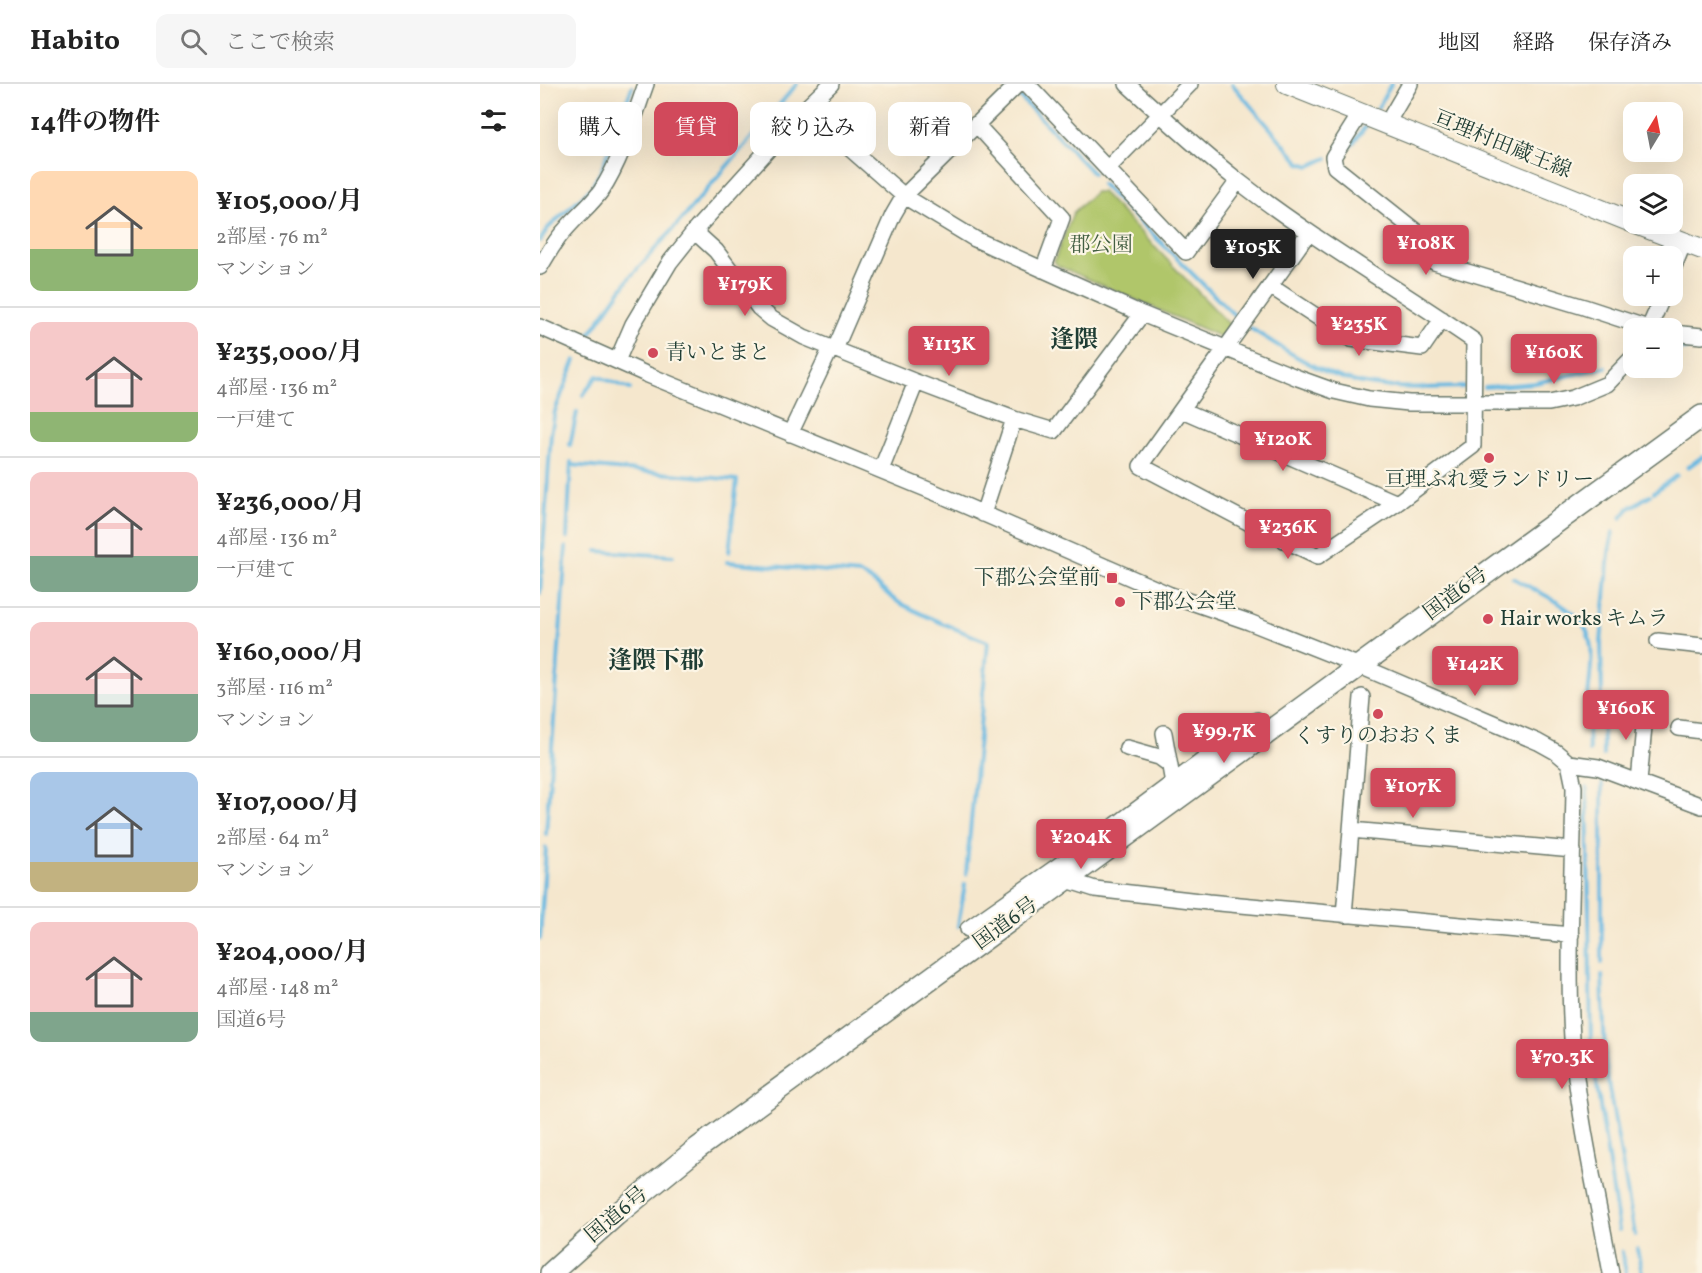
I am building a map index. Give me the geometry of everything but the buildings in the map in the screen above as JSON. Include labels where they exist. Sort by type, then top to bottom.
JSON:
[{"type":"highway","name":"国道6号","points":[[551,1273],[616,1215],[698,1148],[1067,880],[1174,791],[1360,666],[1702,416]]},
{"type":"main road","name":"亘理村田蔵王線","points":[[1287,84],[1623,219]]},
{"type":"main road","name":"亘理村田蔵王線","points":[[1662,234],[1693,246]]},
{"type":"street","points":[[540,267],[566,228],[604,186],[626,140],[644,84]]},
{"type":"street","points":[[812,102],[831,84]]},
{"type":"street","points":[[790,434],[904,196],[1018,84]]},
{"type":"street","points":[[1027,84],[1186,252],[1239,181]]},
{"type":"street","points":[[1127,84],[1239,181],[1309,232],[1474,341],[1473,446],[1396,503],[1318,556],[1141,466],[1309,232]]},
{"type":"street","points":[[1107,169],[1190,84]]},
{"type":"street","points":[[1386,125],[1410,84]]},
{"type":"street","points":[[1360,114],[1333,157],[1335,167],[1418,233],[1429,249],[1434,262],[1623,320]]},
{"type":"street","points":[[976,124],[1062,218],[1043,270]]},
{"type":"street","points":[[617,361],[633,324],[670,262],[694,231],[762,156]]},
{"type":"street","points":[[858,156],[904,196],[975,239],[1142,314],[1316,385],[1369,399],[1408,403],[1540,403],[1573,398],[1591,392],[1607,384],[1623,367]]},
{"type":"street","points":[[694,231],[721,258],[765,314],[804,337],[1014,419],[1054,431],[1142,314]]},
{"type":"street","points":[[1683,258],[1693,246]]},
{"type":"street","points":[[1270,285],[1351,339],[1422,348],[1442,319]]},
{"type":"street","points":[[540,327],[1168,594],[1249,622],[1360,666],[1538,742],[1569,763],[1598,767],[1702,806]]},
{"type":"street","points":[[1683,334],[1702,336]]},
{"type":"street","points":[[880,470],[916,382]]},
{"type":"street","points":[[1182,410],[1396,503]]},
{"type":"street","points":[[983,514],[1014,419]]},
{"type":"street","points":[[1658,641],[1702,646]]},
{"type":"street","points":[[1344,915],[1362,697]]},
{"type":"street","points":[[1639,782],[1646,704]]},
{"type":"street","points":[[968,929],[1116,825],[1174,791],[1257,720]]},
{"type":"street","points":[[1679,728],[1702,731]]},
{"type":"street","points":[[1164,733],[1174,791]]},
{"type":"street","points":[[1127,748],[1159,757],[1170,765]]},
{"type":"street","points":[[1569,763],[1574,787],[1570,999],[1576,1071],[1609,1272]]},
{"type":"street","points":[[1351,830],[1573,850]]},
{"type":"street","points":[[1067,880],[1095,889],[1344,915],[1572,935]]},
{"type":"green space","name":"郡公園","points":[[1095,192],[1102,192],[1229,324],[1230,329],[1221,337],[1058,266],[1054,261],[1073,213]]},
{"type":"waterway","points":[[589,335],[630,277],[797,84]]},
{"type":"waterway","points":[[1232,84],[1300,163],[1310,166],[1327,158]]},
{"type":"waterway","points":[[1378,108],[1391,84]]},
{"type":"waterway","points":[[540,241],[548,228],[591,188],[601,171],[632,87]]},
{"type":"waterway","points":[[1020,97],[1093,173]]},
{"type":"waterway","points":[[1343,151],[1353,143],[1365,127]]},
{"type":"waterway","points":[[1102,184],[1237,318]]},
{"type":"waterway","points":[[1250,328],[1310,364],[1347,379],[1380,386],[1464,387]]},
{"type":"waterway","points":[[1683,349],[1702,346]]},
{"type":"waterway","points":[[540,593],[551,434],[555,411],[575,360]]},
{"type":"waterway","points":[[1485,387],[1535,383],[1606,367]]},
{"type":"waterway","points":[[583,395],[597,376],[630,389]]},
{"type":"waterway","points":[[570,445],[577,412]]},
{"type":"waterway","points":[[1688,467],[1702,457]]},
{"type":"waterway","points":[[567,538],[571,462]]},
{"type":"waterway","points":[[571,465],[737,480],[729,552]]},
{"type":"waterway","points":[[1654,492],[1677,475]]},
{"type":"waterway","points":[[1621,518],[1628,509],[1650,495]]},
{"type":"waterway","points":[[1603,755],[1601,643],[1609,552],[1613,532]]},
{"type":"waterway","points":[[546,834],[566,547]]},
{"type":"waterway","points":[[597,551],[673,556]]},
{"type":"waterway","points":[[727,562],[860,574],[898,602],[931,619],[988,642],[966,874]]},
{"type":"waterway","points":[[1513,578],[1570,611],[1589,635],[1592,656],[1588,700],[1589,751]]},
{"type":"waterway","points":[[1602,784],[1602,963]]},
{"type":"waterway","points":[[1587,788],[1591,1047],[1619,1230]]},
{"type":"waterway","points":[[540,939],[546,848]]},
{"type":"waterway","points":[[958,926],[965,884]]},
{"type":"waterway","points":[[1602,975],[1605,1057],[1635,1235]]},
{"type":"waterway","points":[[1637,1249],[1642,1273]]},
{"type":"waterway","points":[[1622,1252],[1626,1273]]},
{"type":"place","name":"青いとまと","points":[[653,353]]},
{"type":"place","name":"亘理ふれ愛ランドリー","points":[[1489,458]]},
{"type":"place","name":"下郡公会堂前","points":[[1112,578]]},
{"type":"place","name":"下郡公会堂","points":[[1120,602]]},
{"type":"place","name":"Hair works キムラ","points":[[1488,619]]},
{"type":"place","name":"くすりのおおくま","points":[[1378,714]]},
{"type":"district","name":"逢隈","points":[[1074,341]]},
{"type":"district","name":"逢隈下郡","points":[[656,662]]}]
